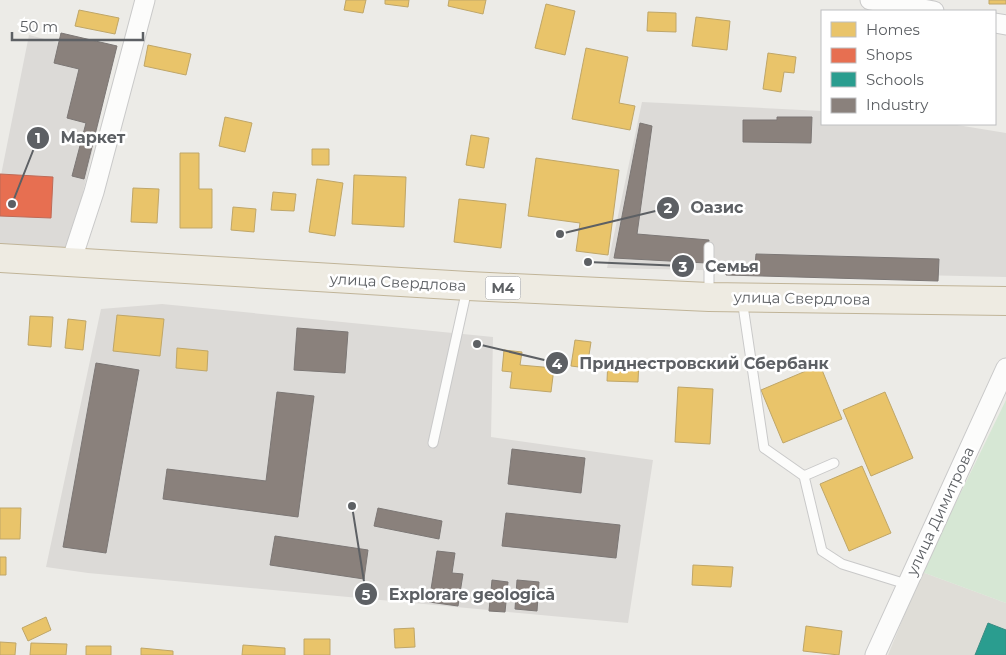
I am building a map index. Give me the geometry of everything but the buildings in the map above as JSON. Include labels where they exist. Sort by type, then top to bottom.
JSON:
[{"type":"highway","name":"улица Свердлова","points":[[0,258],[468,286],[709,297],[1006,301]]},
{"type":"street","points":[[71,262],[94,192],[145,0]]},
{"type":"street","points":[[870,0],[928,10]]},
{"type":"street","name":"улица Димитрова","points":[[875,655],[1006,368]]},
{"type":"lane","points":[[709,247],[709,297]]},
{"type":"lane","points":[[433,444],[468,286]]},
{"type":"lane","points":[[742,297],[764,448],[804,476],[822,551],[842,564],[906,584]]},
{"type":"lane","points":[[804,476],[834,463]]},
{"type":"shaded area","points":[[29,35],[114,57],[70,249],[0,245],[0,180]]},
{"type":"shaded area","points":[[642,102],[821,111],[821,125],[957,125],[1006,133],[1006,277],[607,268]]},
{"type":"shaded area","points":[[162,304],[493,337],[491,437],[653,460],[628,623],[88,573],[46,567],[101,309]]},
{"type":"shaded area","points":[[922,572],[1006,603],[1006,655],[888,655]]},
{"type":"green space","points":[[1006,400],[1006,603],[922,572]]},
{"type":"place","name":"Маркет","points":[[12,204]]},
{"type":"place","name":"Оазис","points":[[560,234]]},
{"type":"place","name":"Семья","points":[[588,262]]},
{"type":"place","name":"Приднестровский Сбербанк","points":[[477,344]]},
{"type":"place","name":"Explorare geologică","points":[[352,506]]}]
